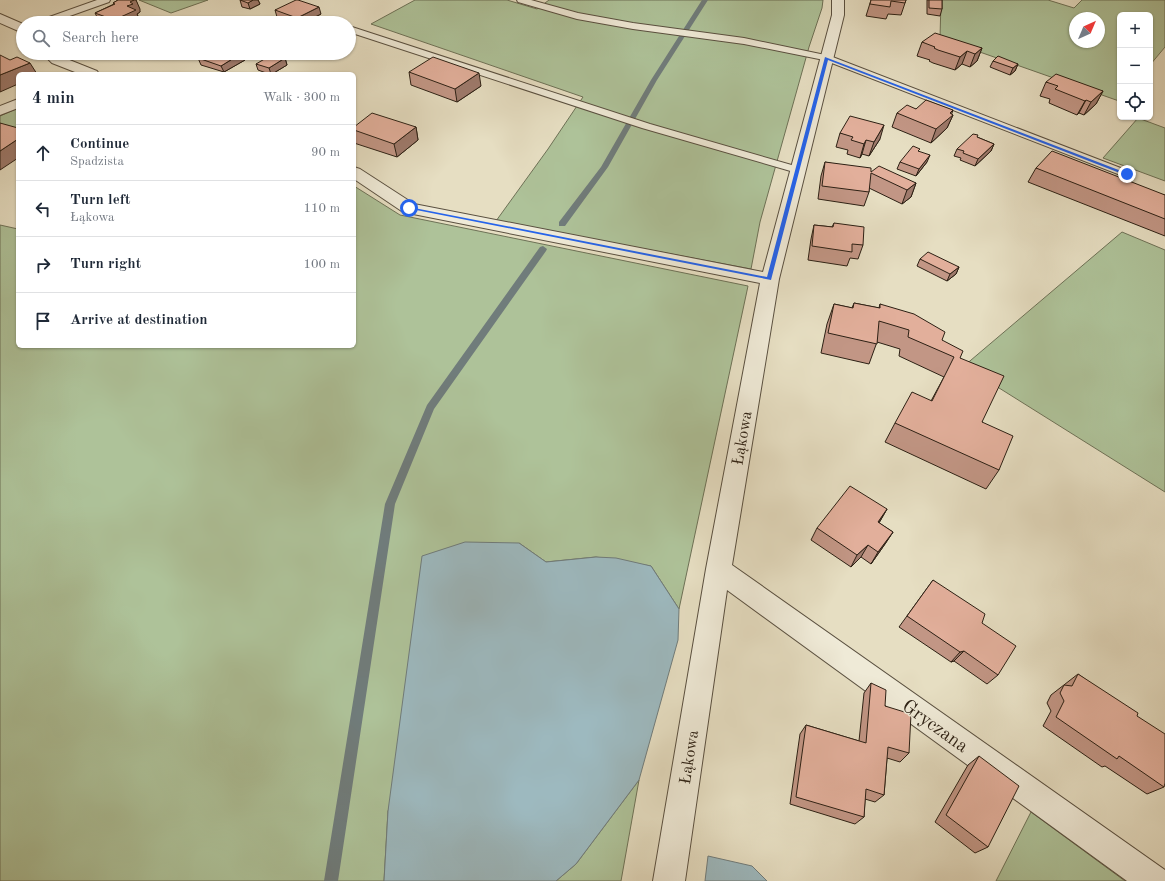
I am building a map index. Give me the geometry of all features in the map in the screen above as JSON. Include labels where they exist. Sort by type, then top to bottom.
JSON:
[{"type":"street","name":"Łąkowa","points":[[669,881],[718,569],[770,279],[838,15],[838,0]]},
{"type":"street","points":[[0,18],[16,26]]},
{"type":"street","points":[[57,60],[85,72]]},
{"type":"street","points":[[0,111],[16,104]]},
{"type":"street","points":[[356,173],[409,208],[770,279]]},
{"type":"street","name":"Gryczana","points":[[718,569],[1154,881]]},
{"type":"lane","points":[[61,16],[106,0]]},
{"type":"lane","points":[[521,0],[577,16],[633,26],[744,41],[827,58],[1127,174]]},
{"type":"lane","points":[[356,31],[646,126],[798,170]]},
{"type":"green space","points":[[139,0],[208,0],[171,13]]},
{"type":"green space","points":[[415,0],[507,0],[537,9],[549,0],[823,0],[822,8],[809,47],[760,222],[751,269],[496,221],[548,149],[583,97],[371,24]]},
{"type":"green space","points":[[941,0],[1048,0],[1074,8],[1082,0],[1165,0],[1165,47],[1153,61],[1153,12],[1117,12],[1117,100],[940,38]]},
{"type":"green space","points":[[16,109],[16,134],[0,130],[0,116]]},
{"type":"green space","points":[[1136,120],[1143,120],[1165,128],[1165,181],[1103,158]]},
{"type":"green space","points":[[356,187],[400,215],[748,286],[679,609],[651,566],[596,557],[546,562],[519,543],[388,811],[384,881],[0,881],[0,225],[16,229],[16,348],[356,348]]},
{"type":"green space","points":[[1122,232],[1165,250],[1165,492],[964,366]]},
{"type":"green space","points":[[639,780],[621,881],[556,881],[576,864]]},
{"type":"green space","points":[[1031,812],[1125,881],[996,881]]},
{"type":"water","points":[[465,542],[519,543],[546,562],[596,557],[616,558],[651,566],[679,609],[678,640],[639,780],[576,864],[556,881],[384,881],[388,811],[422,556]]},
{"type":"water","points":[[708,856],[752,866],[767,881],[705,881]]},
{"type":"building","points":[[118,0],[134,0],[130,2],[133,4],[127,6],[136,10],[123,16],[103,16],[95,13],[115,4],[113,3]]},
{"type":"building","points":[[240,0],[253,0],[248,3]]},
{"type":"building","points":[[296,0],[319,7],[301,16],[292,16],[275,10]]},
{"type":"building","points":[[871,0],[906,0],[905,3],[891,1],[890,7],[870,4]]},
{"type":"building","points":[[929,0],[942,0],[942,9],[929,8]]},
{"type":"building","points":[[935,33],[982,48],[975,54],[967,51],[960,57],[938,50],[934,48],[935,47],[922,42]]},
{"type":"building","points":[[0,55],[10,60],[16,57],[16,60],[24,60],[30,63],[0,75]]},
{"type":"building","points":[[998,56],[1018,64],[1013,68],[993,61]]},
{"type":"building","points":[[433,57],[479,73],[455,89],[409,72]]},
{"type":"building","points":[[204,60],[231,60],[221,66]]},
{"type":"building","points":[[263,60],[282,60],[269,68],[256,64]]},
{"type":"building","points":[[1056,74],[1103,91],[1091,102],[1085,101],[1055,89],[1058,86],[1046,82]]},
{"type":"building","points":[[926,100],[953,110],[950,113],[953,115],[936,129],[897,113],[907,105],[916,109]]},
{"type":"building","points":[[372,113],[416,127],[394,144],[356,131],[356,125]]},
{"type":"building","points":[[850,116],[884,125],[874,142],[866,140],[864,144],[851,140],[853,137],[840,133]]},
{"type":"building","points":[[0,123],[16,127],[16,140],[0,151]]},
{"type":"building","points":[[973,134],[978,135],[977,137],[994,144],[978,159],[963,153],[964,151],[957,149]]},
{"type":"building","points":[[913,146],[920,149],[918,151],[930,155],[919,169],[900,162]]},
{"type":"building","points":[[1052,151],[1165,195],[1165,219],[1036,168]]},
{"type":"building","points":[[825,162],[871,168],[871,172],[879,166],[916,183],[907,190],[871,173],[869,192],[822,186]]},
{"type":"building","points":[[834,223],[864,227],[863,245],[852,244],[852,252],[812,246],[814,225],[833,227]]},
{"type":"building","points":[[928,252],[959,267],[950,274],[920,259]]},
{"type":"building","points":[[854,303],[880,308],[880,304],[914,314],[945,332],[942,340],[963,351],[960,358],[1004,376],[982,422],[1013,436],[999,470],[895,423],[912,392],[932,401],[954,357],[908,337],[909,330],[879,321],[877,344],[828,333],[834,304],[853,308]]},
{"type":"building","points":[[850,486],[887,509],[878,522],[893,532],[878,552],[868,545],[857,555],[817,528]]},
{"type":"building","points":[[933,580],[985,614],[982,623],[1016,646],[998,675],[964,651],[960,652],[907,616]]},
{"type":"building","points":[[1078,674],[1138,713],[1137,716],[1165,734],[1164,787],[1119,756],[1117,759],[1056,717],[1064,701],[1060,693],[1064,685],[1072,686]]},
{"type":"building","points":[[871,683],[886,690],[885,706],[911,714],[909,753],[888,747],[884,795],[866,789],[864,817],[796,797],[806,725],[866,743]]},
{"type":"building","points":[[979,756],[1019,786],[988,847],[946,815]]},
{"type":"waterway","points":[[562,224],[604,167],[654,80],[705,0]]},
{"type":"waterway","points":[[331,881],[390,504],[430,408],[543,249]]},
{"type":"route","points":[[409,208],[770,279],[827,58],[1127,174]]}]
